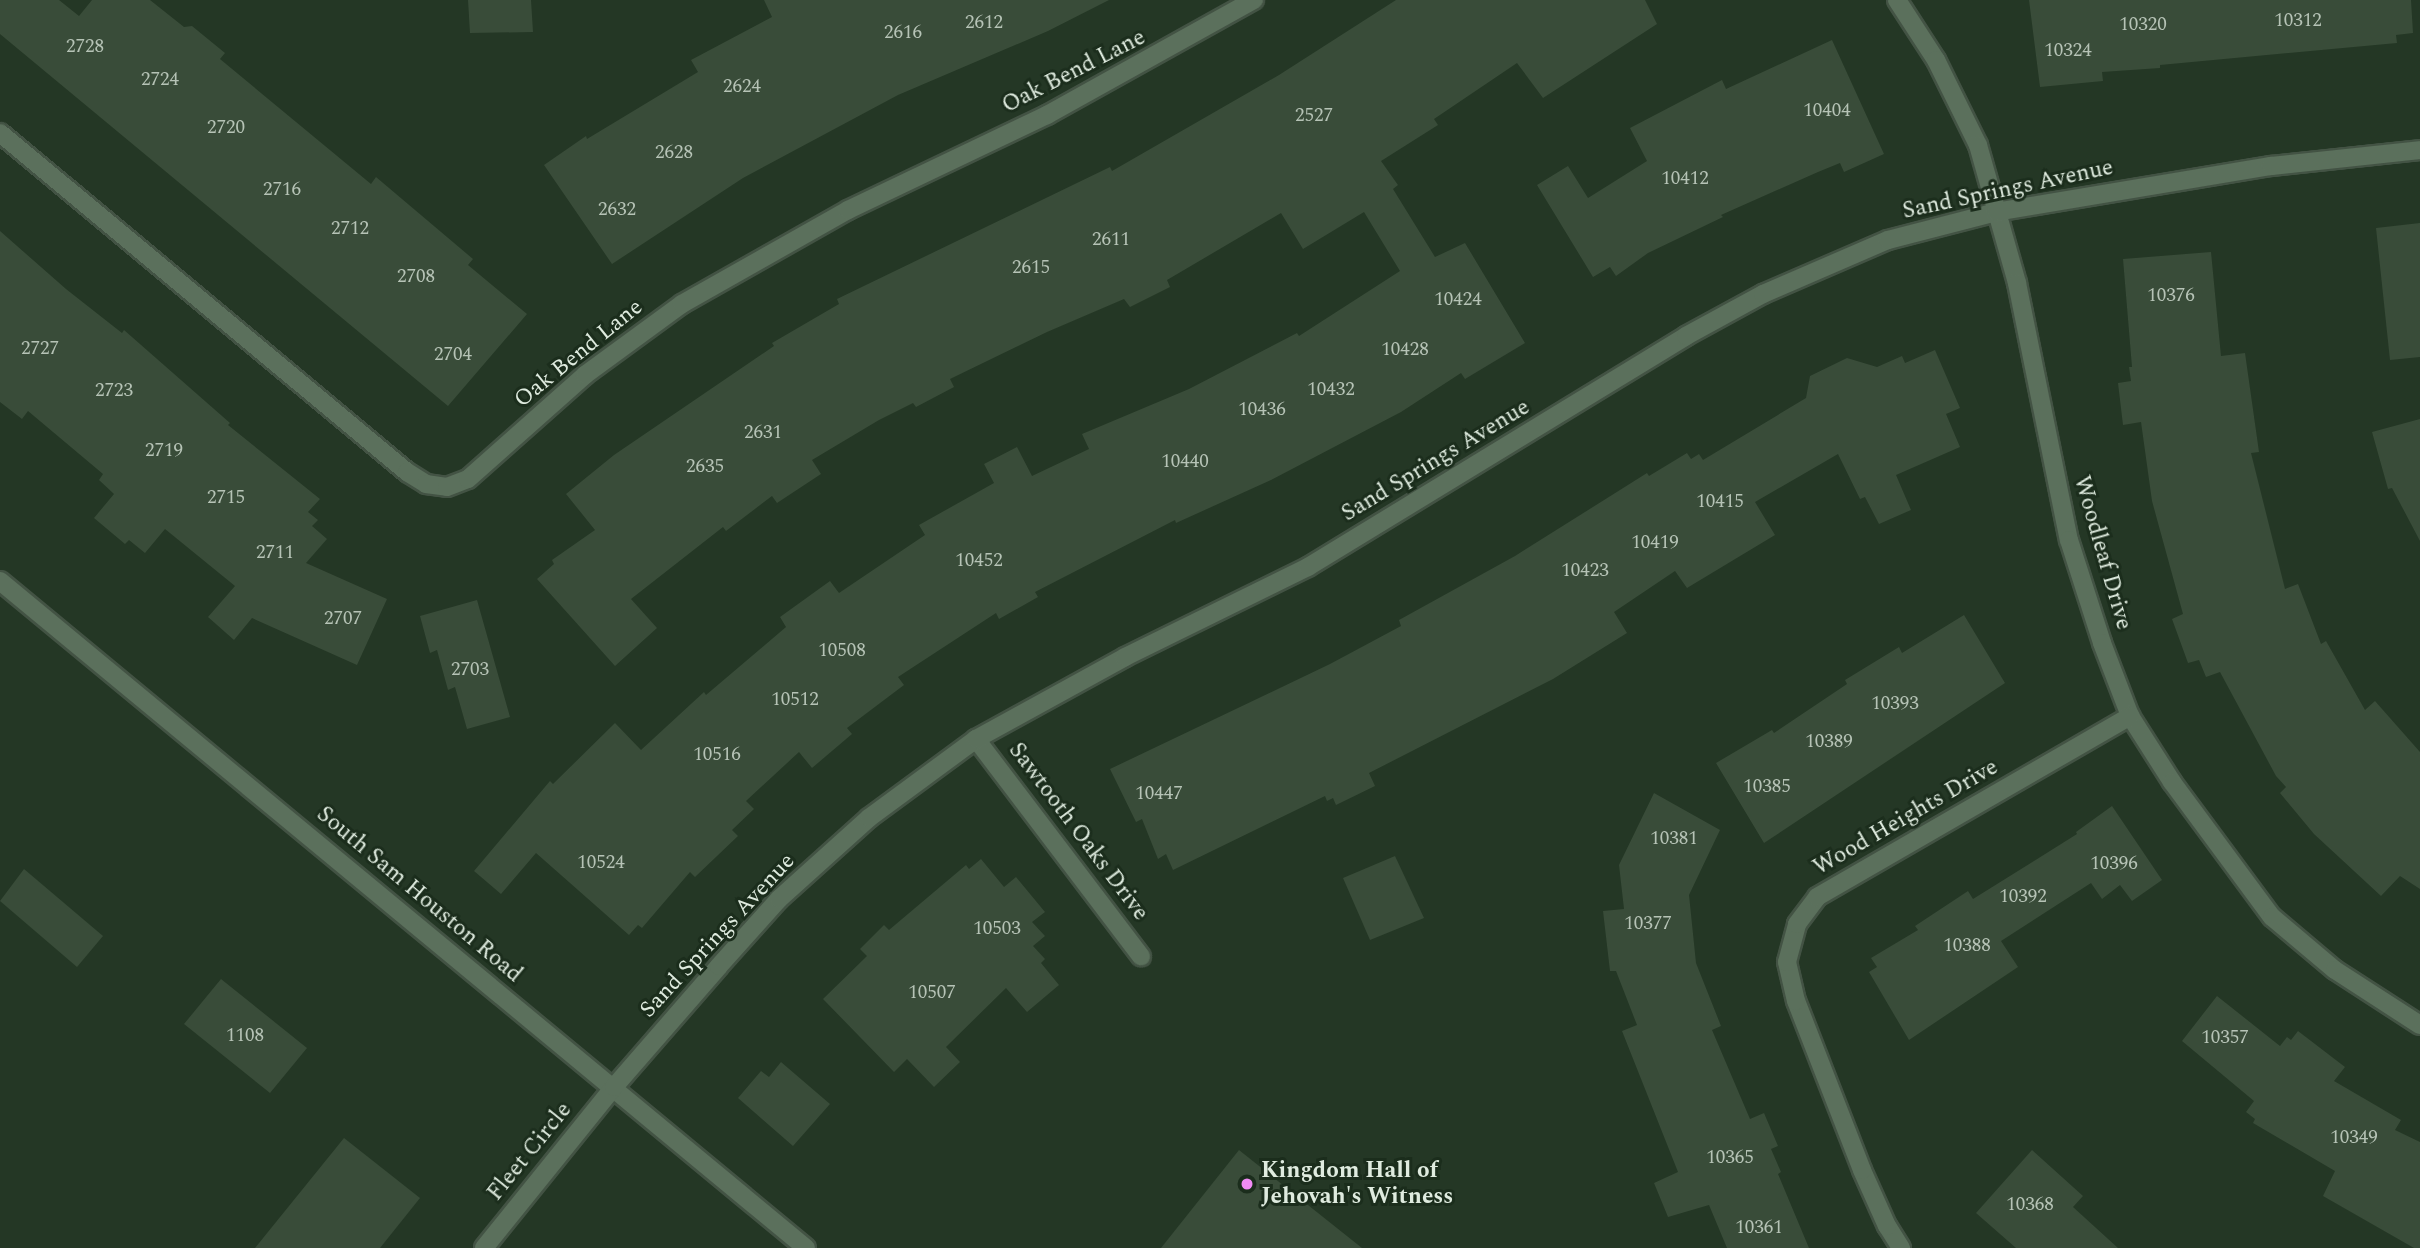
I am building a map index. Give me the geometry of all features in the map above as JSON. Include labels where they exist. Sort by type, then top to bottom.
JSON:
[{"type":"street","name":"Oak Bend Lane","points":[[0,133],[407,472],[426,484],[447,487],[468,479],[585,375],[682,304],[848,211],[1047,115],[1254,0]]},
{"type":"street","name":"Woodleaf Drive","points":[[1896,0],[1936,60],[1978,145],[2017,283],[2042,402],[2052,467],[2069,540],[2102,643],[2130,716],[2172,782],[2272,917],[2335,970],[2420,1025]]},
{"type":"street","name":"Sand Springs Avenue","points":[[614,1087],[779,899],[869,818],[976,739],[1125,657],[1308,568],[1686,336],[1763,294],[1888,240],[1996,212],[2271,166],[2420,150]]},
{"type":"street","name":"South Sam Houston Road","points":[[0,581],[806,1248]]},
{"type":"street","name":"Wood Heights Drive","points":[[1900,1248],[1886,1226],[1861,1170],[1796,1001],[1787,962],[1797,923],[1817,897],[2130,716]]},
{"type":"street","name":"Sawtooth Oaks Drive","points":[[976,739],[1142,956]]},
{"type":"street","name":"Fleet Circle","points":[[484,1248],[614,1087]]},
{"type":"building","points":[[0,0],[59,0],[79,16],[92,0],[150,0],[184,27],[192,26],[225,53],[220,59],[371,184],[376,177],[473,259],[468,265],[527,314],[448,406],[0,34]]},
{"type":"building","points":[[468,0],[531,0],[533,32],[470,33]]},
{"type":"building","points":[[764,0],[1109,0],[1048,31],[898,95],[743,178],[612,264],[544,165],[586,136],[587,139],[698,72],[691,60],[772,17]]},
{"type":"building","points":[[1396,0],[1645,0],[1657,24],[1543,98],[1517,63],[1434,119],[1438,125],[1381,161],[1398,185],[1393,189],[1435,257],[1465,243],[1525,343],[1465,379],[1461,373],[1401,412],[1271,480],[1176,523],[1175,520],[1035,592],[1038,597],[999,619],[996,613],[898,677],[904,685],[847,728],[852,734],[812,768],[799,752],[746,801],[754,809],[732,830],[738,836],[695,877],[690,872],[642,928],[638,925],[629,935],[536,853],[501,894],[474,871],[550,781],[553,784],[615,723],[641,750],[704,692],[706,695],[786,627],[780,617],[830,581],[839,593],[925,535],[919,525],[994,483],[984,464],[1017,447],[1032,476],[1089,449],[1082,434],[1189,389],[1297,333],[1299,336],[1400,271],[1364,212],[1303,249],[1281,213],[1167,280],[1170,287],[1130,307],[1124,299],[1047,332],[950,379],[954,387],[916,407],[913,403],[879,420],[812,460],[821,474],[777,503],[772,496],[726,531],[723,527],[631,599],[657,628],[615,666],[537,579],[554,564],[552,560],[595,530],[566,494],[614,455],[774,346],[772,343],[839,304],[837,299],[1110,167],[1112,171],[1279,75]]},
{"type":"building","points":[[2029,0],[2411,0],[2413,33],[2396,35],[2397,43],[2102,72],[2103,81],[2040,87]]},
{"type":"building","points":[[1832,40],[1884,154],[1844,172],[1840,163],[1818,172],[1721,215],[1723,217],[1648,253],[1616,276],[1610,267],[1593,277],[1537,185],[1568,166],[1588,198],[1647,161],[1630,128],[1722,80],[1726,89]]},
{"type":"building","points":[[2420,223],[2420,357],[2390,360],[2376,228]]},
{"type":"building","points":[[0,231],[66,289],[122,333],[124,330],[230,423],[228,425],[320,499],[308,512],[318,520],[312,526],[327,539],[306,563],[387,599],[357,665],[252,618],[234,640],[208,617],[235,586],[165,529],[145,553],[129,540],[125,544],[94,518],[114,494],[99,480],[103,474],[28,411],[22,419],[0,402]]},
{"type":"building","points":[[2211,252],[2221,356],[2245,353],[2259,452],[2251,453],[2285,589],[2298,584],[2321,644],[2326,641],[2365,710],[2375,701],[2420,752],[2420,889],[2400,876],[2381,896],[2314,834],[2280,793],[2286,787],[2276,776],[2220,672],[2206,677],[2199,660],[2188,663],[2172,619],[2183,614],[2152,501],[2141,422],[2123,425],[2118,383],[2131,381],[2129,367],[2132,367],[2123,259]]},
{"type":"building","points":[[1935,350],[1960,408],[1946,414],[1960,447],[1896,475],[1911,510],[1879,524],[1865,497],[1860,499],[1838,454],[1755,502],[1775,535],[1687,588],[1675,571],[1614,612],[1627,633],[1553,679],[1369,773],[1375,786],[1336,805],[1333,798],[1327,801],[1325,796],[1173,870],[1166,854],[1158,859],[1142,819],[1136,822],[1110,769],[1330,664],[1401,626],[1399,620],[1515,556],[1647,473],[1649,476],[1687,453],[1691,459],[1699,454],[1703,460],[1806,398],[1810,376],[1847,358],[1877,367],[1902,356],[1905,363]]},
{"type":"building","points":[[2420,419],[2420,541],[2392,488],[2388,489],[2372,432]]},
{"type":"building","points":[[477,600],[510,717],[467,729],[455,687],[448,690],[437,650],[430,653],[420,616]]},
{"type":"building","points":[[1964,615],[2005,683],[1764,843],[1716,763],[1772,730],[1774,733],[1847,684],[1845,680],[1899,647],[1902,653]]},
{"type":"building","points":[[1654,793],[1720,830],[1689,895],[1696,963],[1721,1026],[1712,1030],[1750,1119],[1764,1113],[1778,1146],[1771,1149],[1781,1172],[1778,1174],[1809,1248],[1727,1248],[1709,1205],[1668,1217],[1654,1183],[1678,1172],[1622,1031],[1637,1025],[1616,971],[1610,971],[1603,911],[1624,909],[1619,865]]},
{"type":"building","points":[[2112,806],[2162,880],[2132,901],[2120,885],[2102,899],[2091,883],[2001,941],[2018,967],[1909,1040],[1869,972],[1877,967],[1871,958],[1918,930],[1915,926],[1968,891],[1973,899],[2077,834],[2076,832]]},
{"type":"building","points":[[1395,856],[1424,918],[1370,940],[1343,878]]},
{"type":"building","points":[[981,859],[1004,887],[1016,877],[1045,912],[1032,922],[1045,936],[1033,946],[1045,959],[1041,963],[1059,985],[1027,1012],[1006,988],[946,1047],[960,1062],[934,1087],[907,1059],[894,1072],[823,999],[867,956],[860,949],[884,925],[889,930],[966,865],[969,869]]},
{"type":"building","points":[[24,869],[103,936],[77,967],[0,901]]},
{"type":"building","points":[[221,979],[307,1048],[270,1093],[184,1024]]},
{"type":"building","points":[[2217,996],[2280,1046],[2287,1037],[2291,1040],[2298,1031],[2345,1067],[2334,1081],[2401,1120],[2395,1130],[2420,1142],[2420,1248],[2414,1248],[2323,1196],[2335,1171],[2253,1123],[2255,1119],[2246,1112],[2254,1101],[2182,1041]]},
{"type":"building","points":[[781,1062],[830,1104],[793,1146],[738,1098],[761,1071],[769,1077]]},
{"type":"building","points":[[344,1138],[420,1198],[380,1248],[255,1248]]},
{"type":"building","name":"Kingdom Hall of Jehovah's Witness","points":[[1239,1150],[1362,1248],[1161,1248]]},
{"type":"building","points":[[2032,1150],[2083,1196],[2073,1207],[2118,1248],[2016,1248],[1976,1213]]},
{"type":"place","name":"Kingdom Hall of Jehovah's Witness","points":[[1247,1184]]}]
